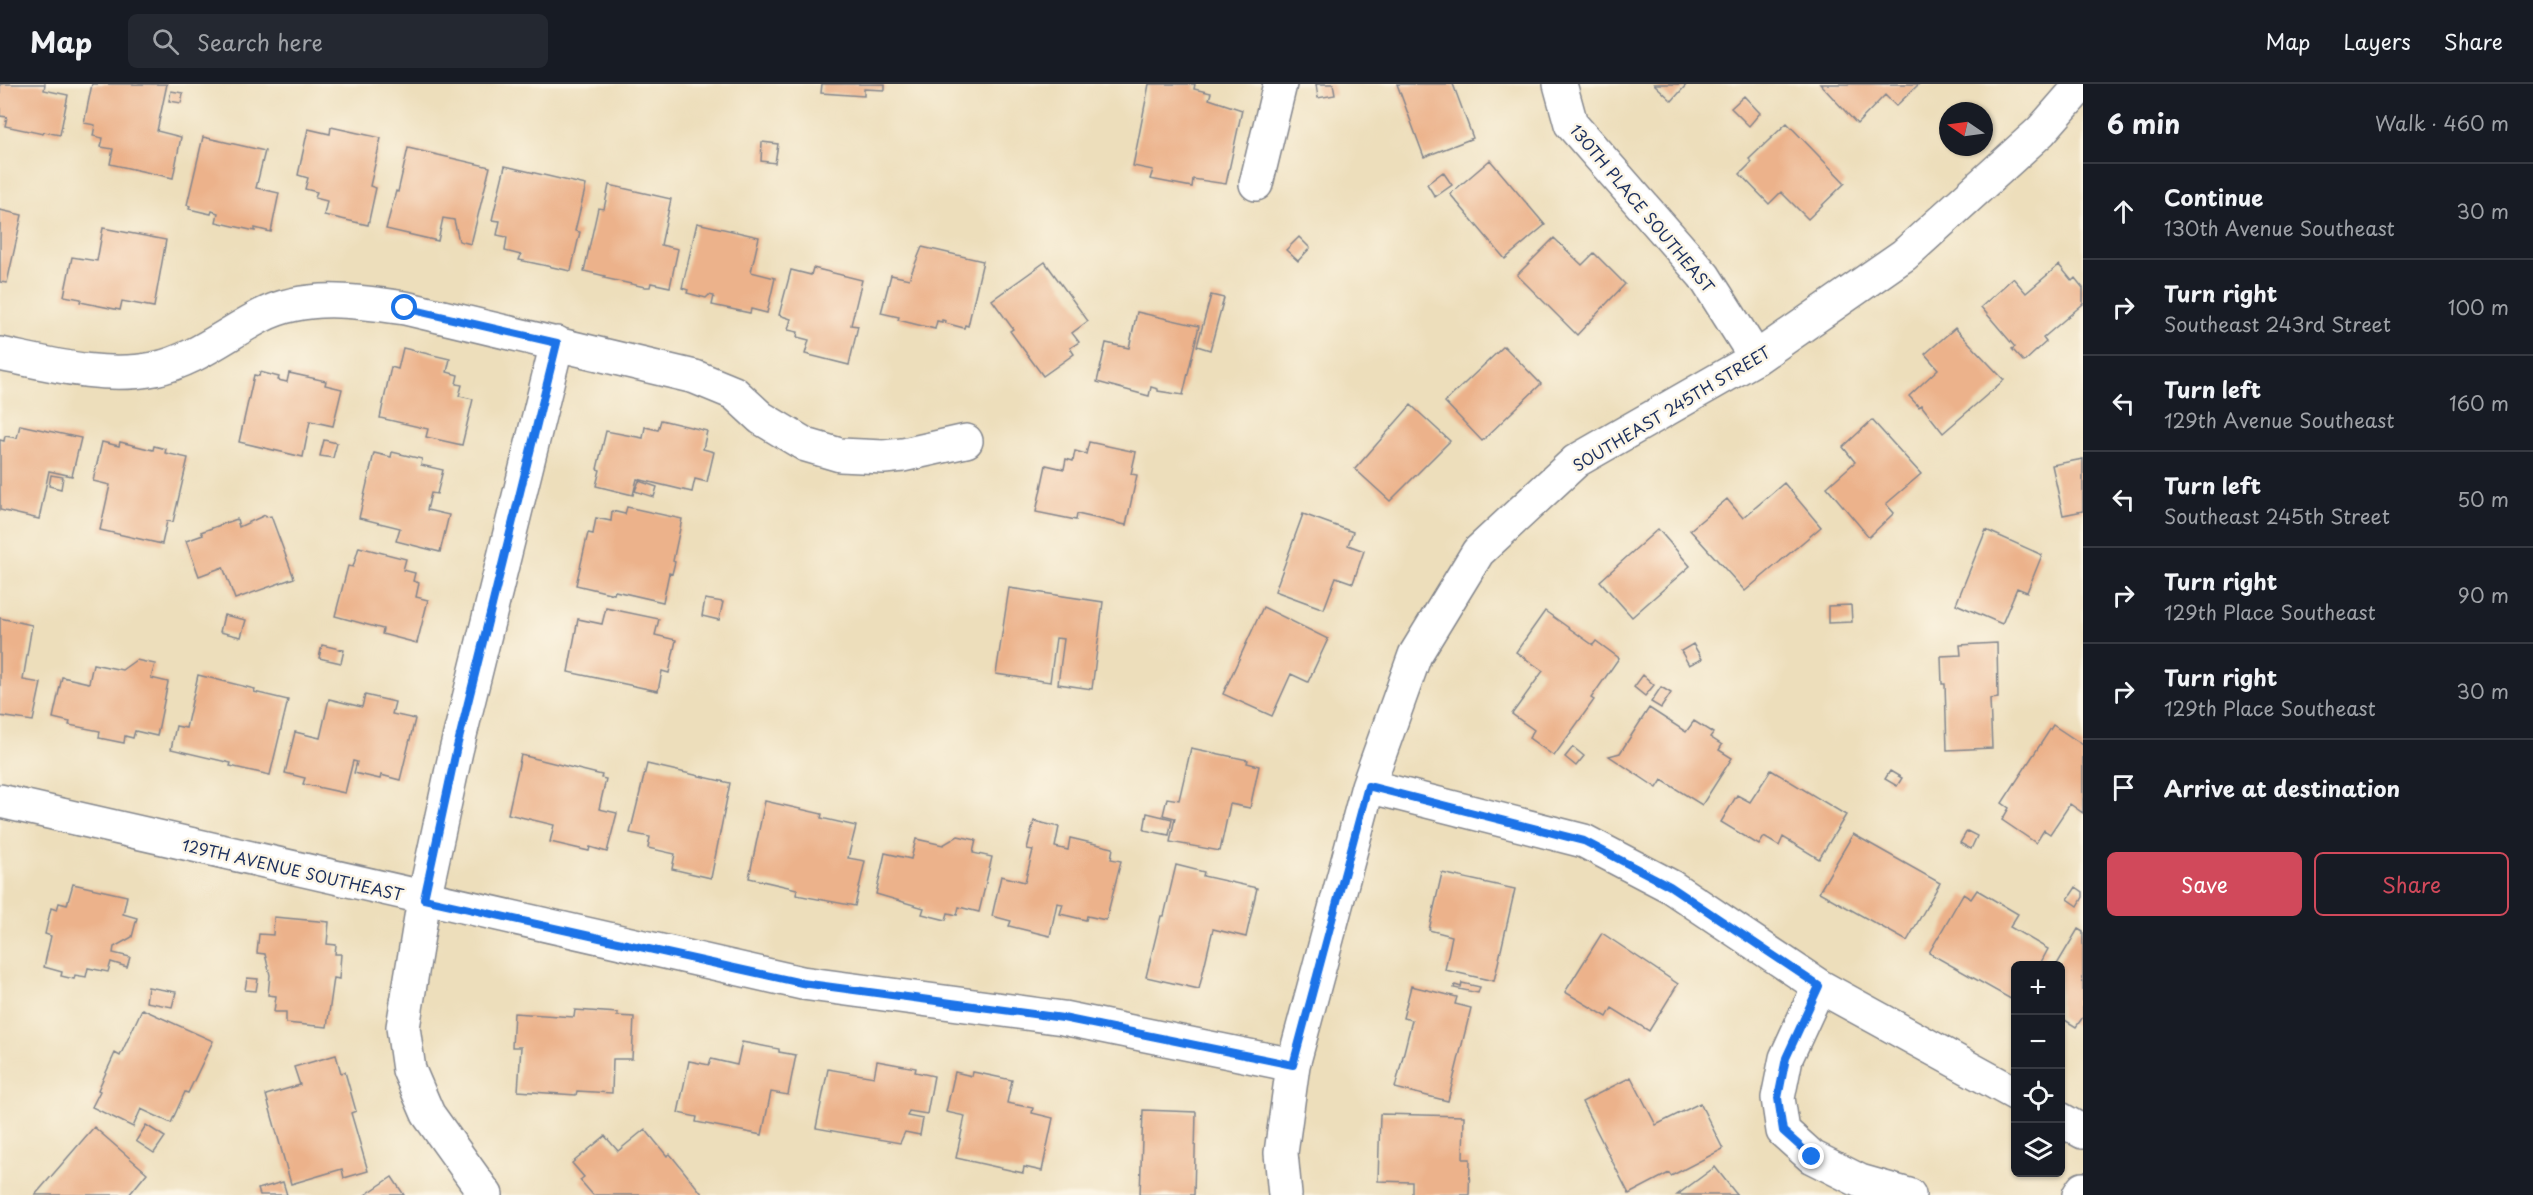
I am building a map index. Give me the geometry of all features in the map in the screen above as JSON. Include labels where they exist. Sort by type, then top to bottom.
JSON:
[{"type":"street","points":[[1256,184],[1280,84]]},
{"type":"street","name":"130TH PLACE SOUTHEAST","points":[[1560,84],[1571,124],[1704,276],[1756,358]]},
{"type":"street","name":"SOUTHEAST 245TH STREET","points":[[1285,1195],[1281,1153],[1293,1065],[1368,786],[1415,655],[1478,552],[1576,461],[1756,358],[1904,255],[2041,131],[2082,84]]},
{"type":"street","points":[[0,354],[57,366],[93,370],[154,369],[180,360],[262,315],[288,305],[320,301],[359,301],[405,308],[674,370],[716,384],[734,393],[761,418],[797,440],[840,455],[884,457],[903,455],[966,441]]},
{"type":"street","points":[[486,1195],[428,1114],[409,1070],[403,1027],[424,899],[456,751],[557,343]]},
{"type":"street","points":[[1368,786],[1584,841],[1670,886],[1819,986],[2011,1091]]},
{"type":"street","name":"129TH AVENUE SOUTHEAST","points":[[0,801],[802,983],[1063,1018],[1293,1065]]},
{"type":"street","points":[[1819,986],[1786,1058],[1778,1098],[1783,1131],[1812,1157],[1860,1181],[1909,1195]]},
{"type":"street","points":[[2065,1121],[2083,1131]]},
{"type":"street","points":[[2079,1195],[2083,1189]]},
{"type":"building","points":[[0,84],[45,84],[44,90],[68,95],[60,135],[5,126],[7,117],[0,116]]},
{"type":"building","points":[[92,84],[167,84],[157,131],[181,137],[173,178],[110,164],[113,149],[101,147],[103,138],[93,136],[95,125],[84,123]]},
{"type":"building","points":[[822,84],[885,84],[885,90],[864,89],[864,96],[821,93]]},
{"type":"building","points":[[1149,84],[1195,84],[1194,89],[1211,93],[1209,99],[1242,110],[1226,184],[1193,179],[1192,187],[1150,179],[1153,170],[1133,166]]},
{"type":"building","points":[[1316,84],[1333,84],[1335,95],[1318,98]]},
{"type":"building","points":[[1397,84],[1453,84],[1473,138],[1424,157]]},
{"type":"building","points":[[1654,84],[1687,84],[1672,101]]},
{"type":"building","points":[[1820,84],[1919,84],[1896,106],[1885,95],[1857,124]]},
{"type":"building","points":[[171,91],[183,93],[181,103],[169,101]]},
{"type":"building","points":[[1744,96],[1760,113],[1749,126],[1731,108]]},
{"type":"building","points":[[1787,123],[1845,183],[1808,219],[1781,192],[1769,204],[1740,174],[1752,162],[1749,159]]},
{"type":"building","points":[[331,127],[381,138],[370,186],[376,188],[368,225],[324,215],[327,201],[315,198],[317,192],[305,189],[308,178],[298,175],[308,129],[330,134]]},
{"type":"building","points":[[203,137],[265,151],[256,188],[279,193],[271,232],[255,228],[255,231],[216,222],[218,213],[212,211],[211,214],[189,209],[190,206],[187,205]]},
{"type":"building","points":[[762,142],[778,144],[775,163],[761,161]]},
{"type":"building","points":[[408,148],[490,167],[471,244],[459,241],[454,220],[443,218],[438,241],[386,229],[396,191],[398,192]]},
{"type":"building","points":[[1490,160],[1545,225],[1505,259],[1450,194]]},
{"type":"building","points":[[505,166],[586,185],[575,231],[580,232],[571,271],[519,260],[521,255],[505,251],[507,237],[497,235],[500,221],[492,220]]},
{"type":"building","points":[[1443,172],[1452,185],[1435,197],[1427,184]]},
{"type":"building","points":[[609,185],[671,199],[661,245],[678,249],[670,287],[651,283],[650,287],[645,287],[584,271],[598,208],[604,209]]},
{"type":"building","points":[[0,210],[22,215],[7,283],[0,282]]},
{"type":"building","points":[[697,223],[759,237],[751,272],[775,278],[767,313],[751,309],[750,313],[712,305],[714,296],[709,295],[706,298],[687,293],[688,290],[682,288]]},
{"type":"building","points":[[103,228],[166,240],[154,307],[122,301],[120,310],[80,302],[81,299],[64,296],[72,257],[97,261]]},
{"type":"building","points":[[1299,237],[1310,248],[1298,261],[1286,250]]},
{"type":"building","points":[[1554,238],[1582,265],[1594,253],[1625,284],[1577,335],[1517,275]]},
{"type":"building","points":[[922,247],[983,261],[968,326],[965,325],[964,328],[942,320],[942,322],[937,321],[935,329],[898,320],[899,317],[881,313],[891,275],[909,279]]},
{"type":"building","points":[[1045,262],[1088,321],[1072,333],[1079,342],[1070,348],[1074,354],[1043,376],[1010,331],[1013,329],[992,300]]},
{"type":"building","points":[[2059,265],[2072,281],[2075,278],[2083,288],[2083,304],[2043,338],[2046,342],[2024,362],[2012,349],[2015,347],[1981,307],[2013,278],[2026,293]]},
{"type":"building","points":[[813,268],[862,280],[851,325],[858,326],[849,365],[805,354],[809,340],[797,337],[798,332],[788,330],[791,319],[779,315],[791,270],[811,275]]},
{"type":"building","points":[[1211,295],[1224,298],[1210,350],[1197,346]]},
{"type":"building","points":[[1137,312],[1199,326],[1183,395],[1158,391],[1151,387],[1149,396],[1097,382],[1106,343],[1129,348]]},
{"type":"building","points":[[1955,328],[2004,380],[1943,433],[1921,405],[1919,407],[1909,396],[1938,369],[1925,354]]},
{"type":"building","points":[[1504,346],[1541,384],[1482,441],[1445,402]]},
{"type":"building","points":[[403,348],[450,359],[447,372],[458,375],[456,384],[462,385],[459,396],[473,399],[462,445],[426,437],[428,429],[380,418],[391,367],[398,369]]},
{"type":"building","points":[[260,372],[279,377],[278,380],[287,382],[289,373],[326,381],[325,385],[342,389],[333,426],[310,421],[303,457],[239,442],[254,375],[259,376]]},
{"type":"building","points":[[1411,405],[1450,441],[1390,501],[1355,469]]},
{"type":"building","points":[[661,420],[707,431],[703,449],[714,452],[707,482],[695,479],[692,492],[637,479],[633,495],[596,486],[600,470],[597,469],[606,431],[643,438],[645,427],[658,430]]},
{"type":"building","points":[[1872,420],[1921,474],[1886,504],[1894,513],[1869,537],[1827,487],[1855,462],[1843,447]]},
{"type":"building","points":[[20,425],[81,438],[72,476],[49,471],[39,519],[0,510],[0,440],[4,441],[5,436],[17,438]]},
{"type":"building","points":[[324,440],[337,443],[333,458],[320,456]]},
{"type":"building","points":[[102,442],[119,446],[120,442],[153,450],[154,446],[166,449],[165,453],[188,458],[173,522],[167,521],[162,544],[100,530],[110,485],[93,481]]},
{"type":"building","points":[[1089,442],[1136,452],[1131,474],[1137,475],[1126,525],[1077,514],[1076,520],[1036,512],[1046,465],[1064,469],[1066,459],[1073,461],[1075,451],[1086,454]]},
{"type":"building","points":[[392,452],[422,459],[421,465],[443,470],[437,494],[431,493],[427,510],[449,515],[440,552],[396,541],[400,528],[359,518],[374,453],[391,457]]},
{"type":"building","points":[[2083,459],[2083,511],[2063,515],[2052,465]]},
{"type":"building","points":[[51,475],[63,477],[61,489],[49,486]]},
{"type":"building","points":[[639,481],[657,487],[654,497],[635,491]]},
{"type":"building","points":[[1784,483],[1821,527],[1745,591],[1690,530],[1727,499],[1743,518]]},
{"type":"building","points":[[627,507],[682,519],[673,561],[675,562],[672,574],[669,573],[663,602],[576,585],[588,533],[593,534],[596,518],[611,521],[612,511],[625,514]]},
{"type":"building","points":[[1303,514],[1353,532],[1348,545],[1364,551],[1353,583],[1336,577],[1324,609],[1275,591]]},
{"type":"building","points":[[265,515],[266,517],[271,516],[294,578],[235,599],[223,567],[199,576],[186,541],[203,535],[201,532],[237,519],[239,527]]},
{"type":"building","points":[[1658,529],[1690,566],[1632,617],[1600,581]]},
{"type":"building","points":[[1986,530],[2042,555],[2027,592],[2017,588],[2002,624],[1956,604]]},
{"type":"building","points":[[359,547],[406,559],[403,570],[415,573],[413,581],[419,583],[416,597],[428,600],[417,643],[382,634],[383,629],[335,616],[348,566],[353,567]]},
{"type":"building","points":[[1009,588],[1103,602],[1092,689],[1058,684],[1064,639],[1056,638],[1050,682],[996,674]]},
{"type":"building","points":[[705,599],[723,602],[719,620],[702,616]]},
{"type":"building","points":[[1851,605],[1852,622],[1828,623],[1828,606]]},
{"type":"building","points":[[1263,607],[1328,639],[1308,682],[1291,674],[1272,716],[1223,694]]},
{"type":"building","points":[[606,608],[659,619],[655,635],[676,640],[669,673],[662,671],[658,691],[568,672],[578,619],[602,624]]},
{"type":"building","points":[[1545,611],[1593,645],[1596,641],[1619,658],[1591,698],[1594,700],[1554,756],[1529,738],[1534,730],[1512,714],[1543,671],[1516,652]]},
{"type":"building","points":[[224,615],[246,620],[241,637],[220,632]]},
{"type":"building","points":[[0,618],[32,625],[23,680],[41,683],[33,721],[0,716]]},
{"type":"building","points":[[1997,643],[1998,698],[1990,699],[1992,748],[1947,750],[1945,684],[1942,684],[1941,656],[1961,655],[1960,645]]},
{"type":"building","points":[[1693,644],[1702,659],[1689,665],[1681,651]]},
{"type":"building","points":[[322,645],[344,650],[341,663],[319,658]]},
{"type":"building","points":[[136,660],[155,664],[151,678],[168,682],[157,736],[135,731],[133,738],[125,736],[124,743],[99,738],[100,731],[69,725],[70,722],[53,718],[62,677],[89,683],[93,664],[122,670]]},
{"type":"building","points":[[198,675],[288,700],[270,775],[171,749],[176,726],[186,728]]},
{"type":"building","points":[[1643,675],[1654,685],[1645,696],[1634,687]]},
{"type":"building","points":[[1661,687],[1671,693],[1661,708],[1651,702]]},
{"type":"building","points":[[365,695],[395,702],[392,714],[415,719],[400,780],[381,775],[380,779],[354,773],[357,762],[353,761],[345,793],[303,784],[305,778],[285,773],[295,732],[320,738],[329,699],[362,707]]},
{"type":"building","points":[[1649,708],[1686,732],[1694,721],[1713,733],[1710,737],[1722,745],[1719,750],[1732,758],[1702,805],[1662,780],[1657,788],[1609,756],[1620,753]]},
{"type":"building","points":[[2053,725],[2083,745],[2083,813],[2070,804],[2050,834],[2044,830],[2036,843],[2002,820],[2009,808],[2002,803]]},
{"type":"building","points":[[1573,747],[1584,756],[1576,766],[1565,757]]},
{"type":"building","points":[[1191,748],[1248,760],[1247,763],[1259,766],[1250,808],[1230,804],[1220,851],[1170,842],[1175,818],[1163,815],[1167,798],[1179,800]]},
{"type":"building","points":[[521,755],[602,775],[601,778],[606,779],[599,809],[617,813],[607,852],[590,847],[589,851],[550,842],[554,825],[508,814]]},
{"type":"building","points":[[647,764],[730,783],[711,878],[672,869],[675,854],[648,848],[650,837],[630,833]]},
{"type":"building","points":[[1771,770],[1846,815],[1819,859],[1783,837],[1779,846],[1764,837],[1759,845],[1721,822],[1737,795],[1750,802]]},
{"type":"building","points":[[1890,771],[1902,778],[1897,786],[1885,779]]},
{"type":"building","points":[[765,801],[822,814],[821,818],[856,826],[848,858],[865,861],[855,906],[796,895],[797,889],[749,878]]},
{"type":"building","points":[[1147,813],[1172,819],[1169,835],[1144,830]]},
{"type":"building","points":[[1034,821],[1059,827],[1055,847],[1068,850],[1070,838],[1113,848],[1111,859],[1121,861],[1106,920],[1087,916],[1086,920],[1060,914],[1063,904],[1057,903],[1050,936],[1009,926],[1011,921],[992,916],[1001,876],[1025,882],[1033,850],[1027,849]]},
{"type":"building","points":[[1967,831],[1977,836],[1971,849],[1960,843]]},
{"type":"building","points":[[1853,834],[1940,883],[1907,941],[1819,892]]},
{"type":"building","points":[[958,836],[976,840],[973,853],[992,857],[979,912],[959,907],[957,915],[948,913],[946,920],[922,914],[924,908],[876,894],[885,853],[911,859],[916,839],[943,845]]},
{"type":"building","points":[[1176,865],[1204,872],[1203,876],[1257,888],[1246,937],[1213,929],[1199,989],[1146,977]]},
{"type":"building","points":[[1442,873],[1515,889],[1494,981],[1445,970],[1452,936],[1429,930]]},
{"type":"building","points":[[73,884],[127,896],[123,914],[137,918],[132,937],[114,947],[113,953],[130,957],[127,967],[111,962],[108,972],[88,968],[86,977],[75,975],[74,979],[61,976],[62,972],[44,967],[51,936],[45,934],[51,908],[57,910],[59,903],[67,905]]},
{"type":"building","points":[[2076,887],[2083,892],[2078,906],[2068,899]]},
{"type":"building","points":[[1977,890],[2018,914],[2010,927],[2048,949],[2042,961],[2011,961],[2011,999],[1929,953],[1963,894],[1971,899]]},
{"type":"building","points":[[274,917],[329,922],[327,944],[336,945],[335,954],[341,954],[339,979],[334,978],[327,1027],[286,1023],[286,1012],[274,1012],[276,996],[268,995],[270,975],[265,954],[257,953],[259,934],[273,935]]},
{"type":"building","points":[[2078,929],[2083,932],[2083,1017],[2076,1027],[2065,1020],[2065,961],[2059,961]]},
{"type":"building","points":[[1602,933],[1678,984],[1649,1031],[1612,1008],[1607,1017],[1565,992]]},
{"type":"building","points":[[247,978],[258,979],[256,991],[245,990]]},
{"type":"building","points":[[1462,983],[1480,987],[1478,993],[1454,988],[1455,985],[1461,987]]},
{"type":"building","points":[[1411,986],[1457,997],[1455,1004],[1471,1008],[1448,1101],[1395,1088],[1412,1020],[1403,1018]]},
{"type":"building","points":[[148,987],[176,992],[172,1007],[146,1002]]},
{"type":"building","points":[[142,1009],[213,1041],[171,1123],[141,1109],[133,1127],[92,1107],[115,1053],[120,1056]]},
{"type":"building","points":[[575,1010],[618,1013],[617,1016],[634,1017],[632,1059],[613,1059],[612,1093],[577,1091],[576,1095],[518,1091],[521,1047],[512,1047],[514,1013],[574,1017]]},
{"type":"building","points":[[742,1042],[779,1049],[779,1052],[796,1055],[788,1095],[771,1092],[762,1135],[696,1122],[697,1117],[678,1113],[689,1061],[709,1065],[711,1059],[737,1065]]},
{"type":"building","points":[[336,1055],[341,1073],[345,1072],[356,1111],[351,1113],[368,1171],[344,1178],[342,1169],[291,1184],[266,1095],[300,1085],[294,1067]]},
{"type":"building","points":[[877,1061],[916,1068],[915,1072],[934,1076],[927,1114],[909,1111],[907,1116],[923,1119],[920,1135],[905,1132],[900,1143],[816,1128],[828,1069],[874,1077]]},
{"type":"building","points":[[955,1072],[972,1076],[973,1072],[1012,1080],[1007,1103],[1033,1108],[1032,1113],[1053,1118],[1042,1171],[1024,1167],[1023,1173],[956,1158],[965,1116],[946,1112]]},
{"type":"building","points":[[1631,1077],[1656,1125],[1700,1103],[1723,1149],[1671,1176],[1669,1173],[1629,1194],[1582,1102]]},
{"type":"building","points":[[1143,1110],[1196,1112],[1194,1195],[1140,1195]]},
{"type":"building","points":[[1380,1114],[1464,1116],[1463,1159],[1470,1159],[1469,1195],[1412,1195],[1412,1182],[1378,1181]]},
{"type":"building","points":[[146,1125],[165,1137],[154,1153],[136,1141]]},
{"type":"building","points":[[94,1127],[147,1173],[129,1195],[35,1195]]},
{"type":"building","points":[[645,1129],[667,1156],[670,1154],[703,1195],[593,1195],[580,1180],[584,1177],[572,1163],[605,1136],[618,1151]]},
{"type":"building","points":[[1715,1167],[1737,1195],[1677,1195]]},
{"type":"building","points":[[392,1177],[404,1195],[365,1195]]},
{"type":"building","points":[[283,1182],[287,1195],[260,1195],[258,1189]]},
{"type":"route","points":[[405,308],[557,343],[456,751],[424,899],[802,983],[1063,1018],[1293,1065],[1368,786],[1584,841],[1670,886],[1819,986],[1786,1058],[1778,1098],[1783,1131],[1812,1157]]}]
